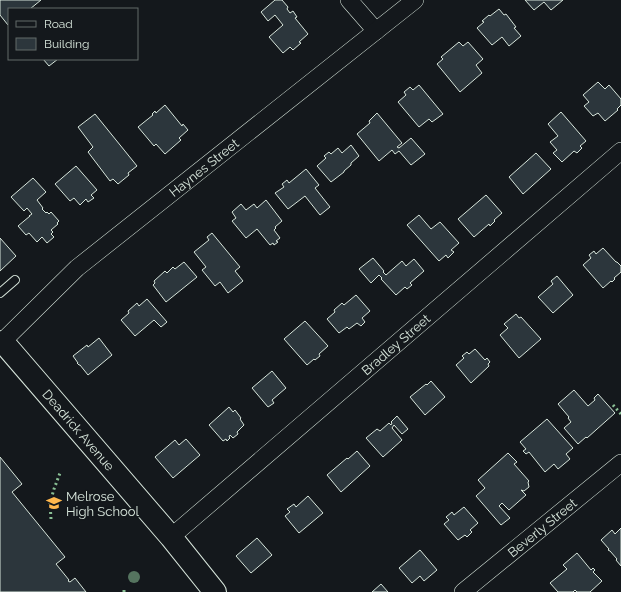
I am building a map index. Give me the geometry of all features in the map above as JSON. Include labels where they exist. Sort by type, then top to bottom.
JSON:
[{"type":"street","points":[[349,0],[376,31]]},
{"type":"street","name":"Haynes Street","points":[[2,343],[77,268],[416,0]]},
{"type":"street","name":"Bradley Street","points":[[170,537],[621,151]]},
{"type":"street","name":"Deadrick Avenue","points":[[2,343],[170,537],[215,592]]},
{"type":"street","name":"Beverly Street","points":[[463,592],[621,463]]},
{"type":"lane","points":[[0,293],[15,280]]},
{"type":"building","points":[[0,0],[41,0],[31,8],[8,8],[8,25],[0,15]]},
{"type":"building","points":[[275,0],[282,0],[288,7],[287,9],[290,13],[293,11],[297,17],[295,18],[308,34],[293,50],[290,47],[283,53],[269,37],[283,25],[275,15],[268,21],[261,12]]},
{"type":"building","points":[[525,0],[563,0],[551,10],[544,2],[534,10]]},
{"type":"building","points":[[499,9],[504,15],[506,14],[516,27],[514,28],[521,36],[509,46],[502,37],[492,45],[477,28],[484,22],[482,21]]},
{"type":"building","points":[[459,42],[463,46],[468,42],[483,59],[476,65],[482,73],[460,92],[437,64],[443,59],[441,57]]},
{"type":"building","points":[[44,60],[57,60],[49,66]]},
{"type":"building","points":[[598,82],[605,89],[609,85],[621,99],[621,105],[617,109],[618,110],[605,121],[598,113],[593,116],[584,106],[589,102],[583,95]]},
{"type":"building","points":[[419,85],[443,114],[432,122],[429,119],[419,127],[398,102],[406,95],[404,92],[410,87],[413,90]]},
{"type":"building","points":[[165,105],[182,126],[183,124],[188,130],[179,138],[181,140],[165,154],[156,144],[154,146],[138,127],[153,115],[152,114],[155,111],[156,113]]},
{"type":"building","points":[[561,112],[586,141],[580,146],[582,148],[577,153],[574,151],[562,162],[553,153],[557,150],[550,142],[558,136],[548,124]]},
{"type":"building","points":[[377,113],[402,143],[397,147],[399,148],[411,138],[425,154],[411,165],[399,151],[395,154],[392,150],[379,161],[357,134],[370,123],[369,121]]},
{"type":"building","points":[[95,114],[137,166],[118,184],[113,179],[110,181],[88,152],[93,147],[78,127]]},
{"type":"building","points":[[351,145],[359,156],[344,172],[331,182],[317,166],[326,158],[324,156],[329,152],[331,154],[338,148],[342,153]]},
{"type":"building","points":[[536,153],[551,169],[523,194],[509,177]]},
{"type":"building","points":[[76,166],[97,190],[91,195],[94,198],[88,202],[86,199],[80,205],[74,198],[70,201],[55,184]]},
{"type":"building","points":[[306,169],[319,185],[315,188],[330,207],[320,215],[305,196],[288,209],[275,193],[284,187],[282,184],[287,180],[289,183]]},
{"type":"building","points":[[33,178],[46,192],[37,200],[43,208],[42,209],[49,214],[51,212],[59,221],[57,223],[58,224],[51,230],[53,232],[51,234],[54,237],[47,243],[42,237],[37,242],[29,233],[26,235],[18,226],[32,214],[27,208],[24,211],[11,197]]},
{"type":"building","points":[[486,195],[502,213],[490,226],[489,224],[474,237],[458,219]]},
{"type":"building","points":[[266,200],[282,221],[275,227],[276,228],[274,230],[280,238],[274,245],[273,243],[270,245],[257,229],[246,238],[232,221],[236,218],[232,212],[241,204],[246,210],[254,204],[257,208]]},
{"type":"building","points":[[419,215],[431,229],[440,222],[459,243],[451,250],[454,252],[448,258],[446,255],[439,261],[407,225]]},
{"type":"building","points":[[212,233],[240,267],[235,271],[243,281],[228,293],[220,282],[215,286],[202,270],[206,267],[194,252],[209,240],[207,237]]},
{"type":"building","points":[[0,238],[16,256],[0,271]]},
{"type":"building","points":[[603,248],[621,266],[621,272],[612,282],[611,281],[603,288],[583,265],[591,258],[589,255],[594,251],[596,254]]},
{"type":"building","points":[[373,258],[386,275],[402,261],[406,266],[414,259],[424,271],[410,283],[412,285],[407,289],[405,287],[396,295],[379,275],[371,283],[359,269]]},
{"type":"building","points":[[184,262],[197,277],[166,302],[153,285],[155,283],[154,281],[165,271],[167,273],[173,267],[175,269]]},
{"type":"building","points":[[557,276],[573,295],[553,313],[538,297],[553,284],[551,281]]},
{"type":"building","points":[[356,295],[370,311],[362,318],[365,322],[361,326],[357,323],[349,329],[347,327],[339,333],[327,319],[342,303],[344,305]]},
{"type":"building","points":[[147,299],[167,322],[161,327],[154,320],[135,336],[121,320],[137,303],[139,306]]},
{"type":"building","points":[[516,314],[519,318],[521,317],[541,339],[519,358],[500,335],[508,328],[504,324]]},
{"type":"building","points":[[305,321],[328,346],[319,354],[320,356],[307,365],[284,339]]},
{"type":"building","points":[[99,338],[112,355],[88,375],[73,356]]},
{"type":"building","points":[[475,349],[485,360],[487,358],[490,362],[488,364],[489,366],[471,383],[456,365],[464,358],[462,356],[467,352],[469,354]]},
{"type":"building","points":[[272,371],[286,388],[272,400],[274,403],[268,407],[252,388]]},
{"type":"building","points":[[431,381],[445,397],[425,415],[410,397]]},
{"type":"building","points":[[574,390],[588,406],[595,400],[594,398],[598,394],[615,413],[578,444],[564,428],[571,422],[568,418],[569,417],[558,404]]},
{"type":"building","points":[[229,407],[233,412],[235,410],[244,425],[237,432],[238,434],[233,438],[230,435],[230,438],[227,441],[226,439],[223,441],[209,425]]},
{"type":"building","points":[[397,416],[408,429],[402,434],[394,425],[392,428],[402,440],[383,457],[366,438],[377,429],[380,431],[389,423],[391,425],[391,422]]},
{"type":"building","points":[[547,419],[573,448],[566,454],[570,459],[558,469],[554,464],[545,472],[529,452],[526,454],[523,451],[526,449],[520,442]]},
{"type":"building","points":[[186,439],[200,455],[173,478],[155,457],[175,440],[179,445]]},
{"type":"building","points":[[357,451],[370,466],[341,492],[327,475]]},
{"type":"building","points":[[508,453],[517,462],[514,464],[529,481],[529,487],[524,491],[521,490],[526,495],[509,510],[502,503],[499,506],[510,518],[501,525],[476,496],[485,488],[478,480]]},
{"type":"building","points":[[0,457],[22,484],[12,492],[65,557],[56,564],[69,580],[68,581],[70,582],[75,578],[86,592],[0,592]]},
{"type":"building","points":[[308,496],[323,513],[299,533],[285,516],[290,512],[287,509],[294,504],[296,507]]},
{"type":"building","points":[[464,507],[478,523],[470,530],[472,532],[467,537],[465,535],[458,540],[444,524],[449,520],[446,517],[452,512],[454,515]]},
{"type":"building","points":[[621,528],[621,566],[601,540],[612,530],[615,534]]},
{"type":"building","points":[[257,538],[272,555],[251,573],[236,556]]},
{"type":"building","points":[[420,550],[437,570],[424,581],[420,576],[412,583],[399,568]]},
{"type":"building","points":[[577,553],[591,570],[593,568],[595,570],[593,572],[602,581],[590,592],[577,592],[575,590],[573,592],[558,592],[550,583],[567,569],[563,565]]},
{"type":"building","points":[[381,584],[388,592],[372,592]]},
{"type":"hedge","points":[[613,405],[621,414]]},
{"type":"hedge","points":[[51,519],[50,503],[60,473]]},
{"type":"place","name":"Melrose High School","points":[[54,503]]}]
